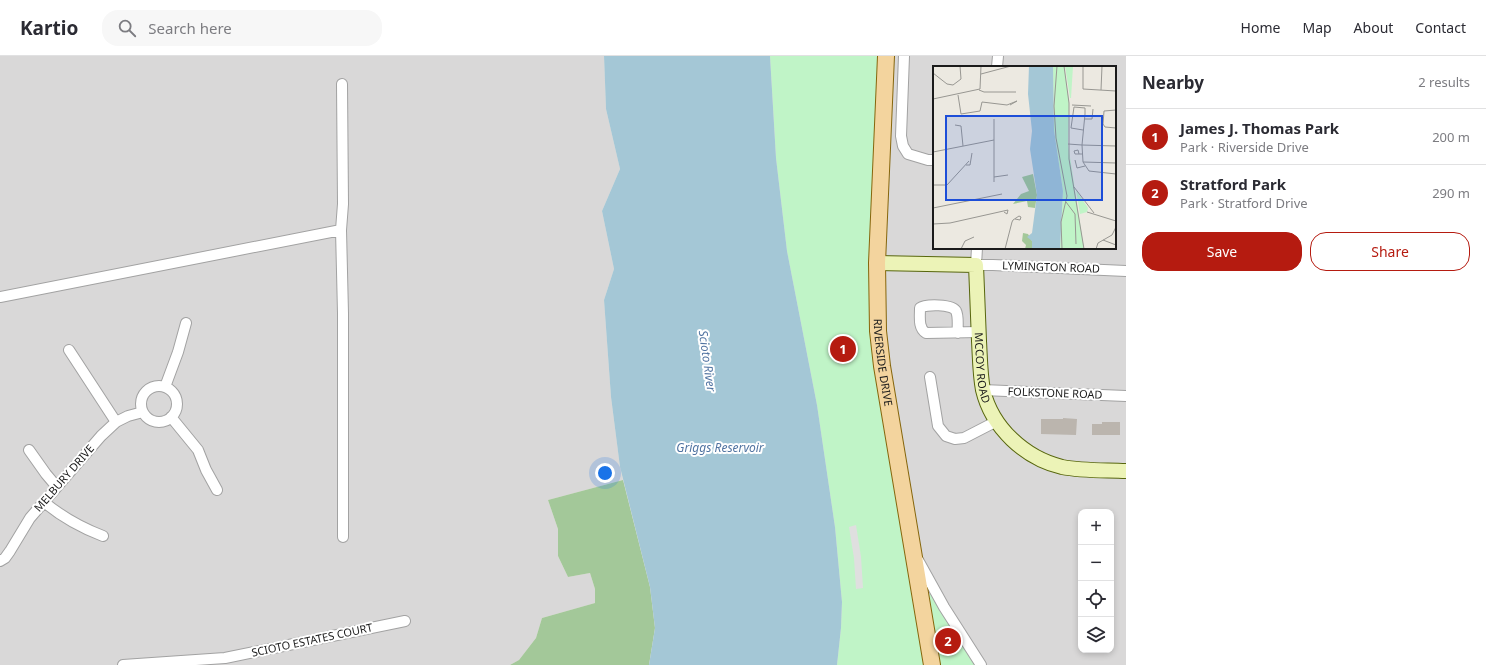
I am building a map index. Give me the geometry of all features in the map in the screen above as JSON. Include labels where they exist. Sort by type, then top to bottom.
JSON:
[{"type":"main road","name":"RIVERSIDE DRIVE","points":[[886,56],[877,263],[878,324],[882,366],[932,665]]},
{"type":"main road","points":[[877,263],[976,265]]},
{"type":"main road","name":"MCCOY ROAD","points":[[976,265],[980,368],[983,390],[997,421],[1012,440],[1046,462],[1077,469],[1126,472]]},
{"type":"street","points":[[904,56],[901,136],[903,146],[908,154],[933,160]]},
{"type":"street","points":[[997,66],[998,56]]},
{"type":"street","points":[[342,84],[343,204],[341,230],[343,313],[343,537]]},
{"type":"street","points":[[0,297],[341,230]]},
{"type":"street","points":[[976,265],[977,249]]},
{"type":"street","name":"LYMINGTON ROAD","points":[[976,265],[1126,271]]},
{"type":"street","points":[[165,387],[178,352],[186,323]]},
{"type":"street","points":[[958,333],[979,332]]},
{"type":"street","points":[[69,350],[116,422]]},
{"type":"street","points":[[930,377],[938,426],[946,436],[955,439],[964,438],[997,421]]},
{"type":"street","points":[[154,387],[165,387],[173,393],[176,398],[176,408],[171,417],[161,422],[150,420],[143,412],[141,401],[146,392],[154,387]]},
{"type":"street","name":"FOLKSTONE ROAD","points":[[983,390],[1126,396]]},
{"type":"street","name":"MELBURY DRIVE","points":[[0,561],[5,558],[10,551],[30,518],[101,436],[116,422],[128,416],[143,412]]},
{"type":"street","points":[[171,417],[198,450],[206,470],[217,490]]},
{"type":"street","points":[[29,450],[57,487]]},
{"type":"street","points":[[44,502],[57,513],[86,530],[103,536]]},
{"type":"street","points":[[912,550],[944,607],[981,665]]},
{"type":"street","name":"SCIOTO ESTATES COURT","points":[[123,665],[225,658],[405,621]]},
{"type":"shaded area","points":[[0,56],[604,56],[606,109],[620,169],[602,211],[614,269],[604,300],[611,397],[623,480],[548,500],[558,529],[558,556],[568,577],[590,573],[595,589],[595,603],[542,618],[536,638],[519,660],[510,665],[0,665]]},
{"type":"shaded area","points":[[884,56],[1126,56],[1126,665],[976,665],[927,594],[882,366]]},
{"type":"shaded area","points":[[856,525],[861,557],[863,588],[856,589],[854,558],[849,527]]},
{"type":"green space","points":[[770,56],[884,56],[877,299],[932,665],[837,665],[842,602],[835,527],[817,405],[787,251],[776,158]]},
{"type":"green space","points":[[623,480],[650,587],[655,628],[649,665],[510,665],[519,660],[536,638],[542,618],[595,603],[595,589],[590,573],[568,577],[558,556],[558,529],[548,500]]},
{"type":"green space","points":[[927,594],[934,595],[976,665],[939,665]]},
{"type":"water","name":"Griggs Reservoir","points":[[604,56],[770,56],[776,158],[787,251],[817,405],[835,527],[842,602],[837,665],[649,665],[655,628],[650,587],[620,467],[611,397],[604,300],[614,269],[602,211],[620,169],[606,109]]},
{"type":"building","points":[[1041,419],[1077,419],[1076,435],[1041,434]]},
{"type":"building","points":[[1102,422],[1120,422],[1120,435],[1092,435],[1092,424],[1102,424]]},
{"type":"place","name":"James J. Thomas Park","points":[[843,349]]},
{"type":"place","name":"Stratford Park","points":[[948,641]]},
{"type":"water label","name":"Scioto River","points":[[707,361]]}]
